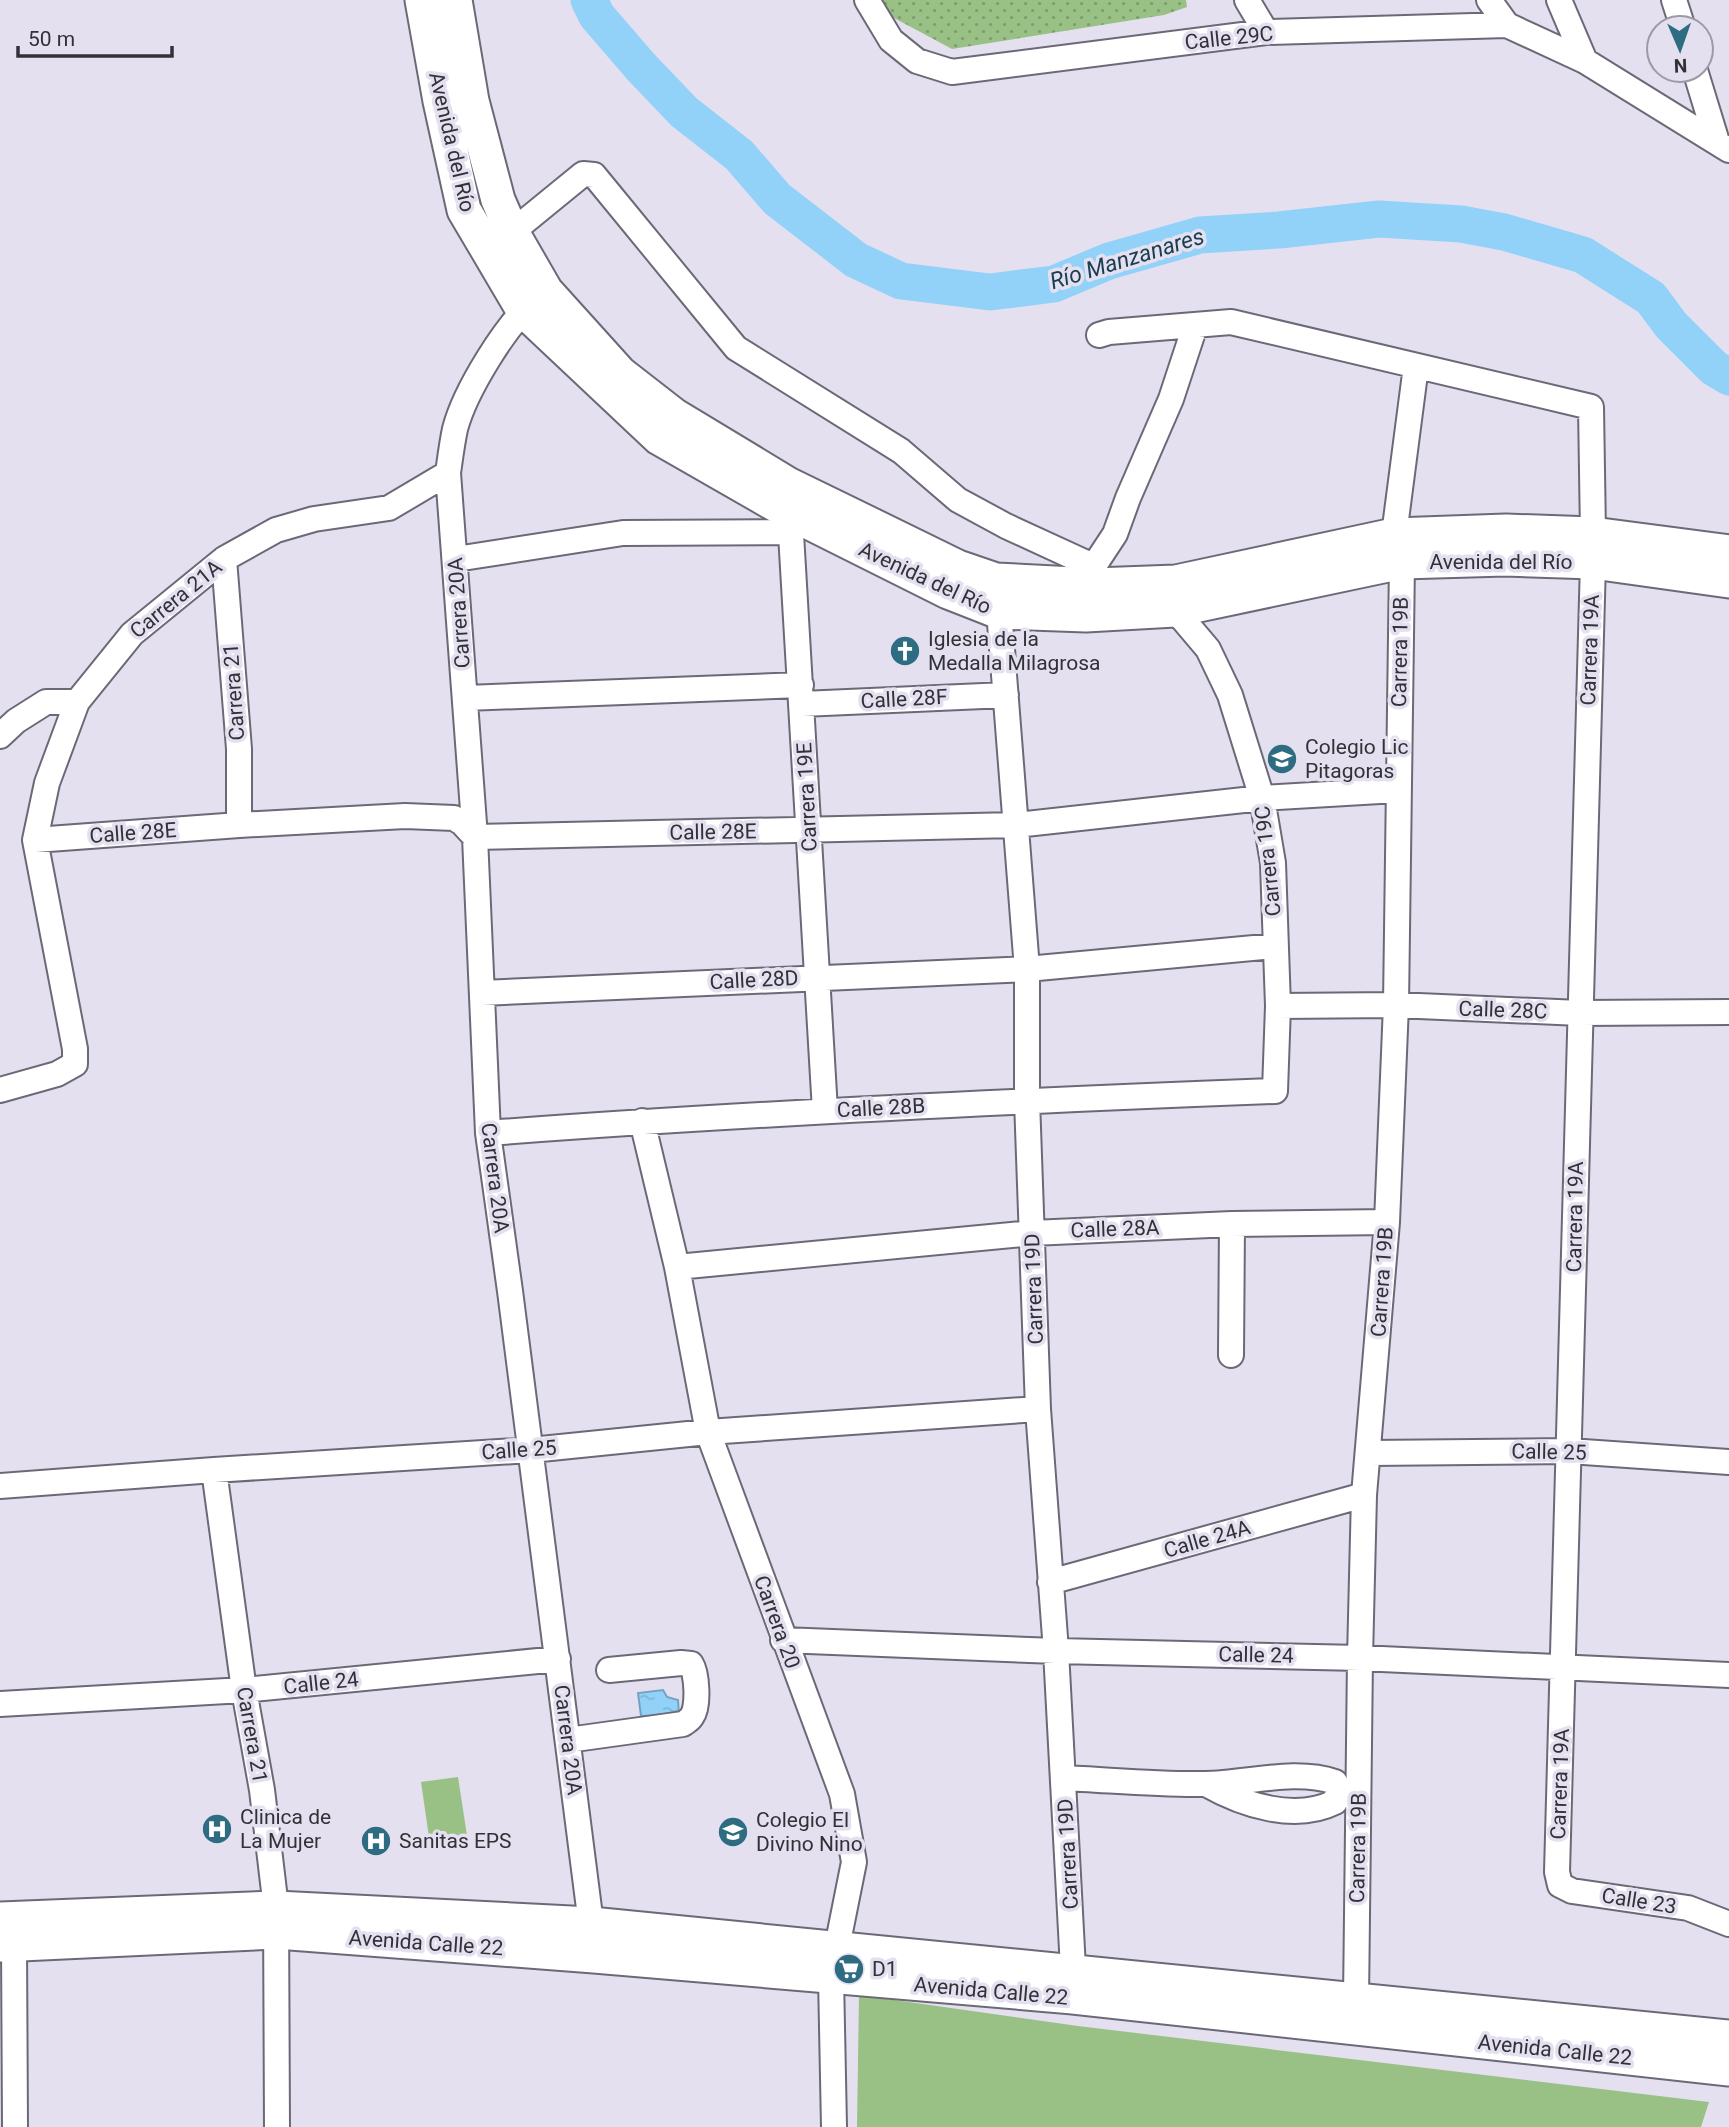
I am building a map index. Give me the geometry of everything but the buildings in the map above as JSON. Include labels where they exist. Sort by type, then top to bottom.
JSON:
[{"type":"street","name":"Avenida del Río","points":[[422,0],[440,101],[464,210],[535,300],[620,373],[790,509],[958,567],[998,596],[1086,615],[1175,610],[1398,549]]},
{"type":"street","name":"Avenida del Río","points":[[455,0],[472,101],[498,200],[535,300]]},
{"type":"street","points":[[1247,0],[1266,32]]},
{"type":"street","name":"Calle 29C","points":[[1489,0],[1507,25]]},
{"type":"street","points":[[1559,0],[1585,61]]},
{"type":"street","name":"Calle 29C","points":[[862,1],[891,40],[917,61],[952,72],[1266,32],[1507,25],[1585,61],[1723,146]]},
{"type":"street","points":[[1700,84],[1723,146]]},
{"type":"street","points":[[512,232],[583,174],[594,176],[736,348],[901,451],[958,500],[1088,576],[1115,534],[1171,399],[1195,326]]},
{"type":"street","name":"Carrera 20A","points":[[535,300],[475,381],[456,428],[448,473],[475,837],[488,1133],[591,1924]]},
{"type":"street","points":[[1099,335],[1231,322],[1416,366]]},
{"type":"street","name":"Carrera 19A","points":[[1416,366],[1591,407],[1593,548],[1557,1872]]},
{"type":"street","name":"Carrera 19B","points":[[1356,2001],[1364,1495],[1387,1222],[1396,1005],[1398,549],[1416,366]]},
{"type":"street","name":"Carrera 21A","points":[[0,1090],[57,1074],[75,1064],[75,1049],[36,840],[47,783],[77,702],[132,634],[224,559],[276,530],[314,519],[389,508],[448,473]]},
{"type":"street","points":[[456,559],[790,509]]},
{"type":"street","name":"Carrera 19E","points":[[790,509],[825,1111]]},
{"type":"street","name":"Avenida del Río","points":[[998,596],[1088,576],[1175,582],[1506,531],[1593,548],[1729,581]]},
{"type":"street","name":"Avenida del Río","points":[[1593,548],[1729,552]]},
{"type":"street","name":"Carrera 21","points":[[224,559],[239,749],[239,825]]},
{"type":"street","name":"Carrera 19D","points":[[998,596],[1027,969],[1027,1100],[1038,1409],[1056,1651],[1074,1985]]},
{"type":"street","name":"Carrera 19C","points":[[1175,610],[1208,649],[1230,695],[1262,798],[1273,863],[1278,1006],[1275,1091]]},
{"type":"street","name":"Calle 28F","points":[[466,698],[1006,695]]},
{"type":"street","points":[[0,736],[16,721],[47,702],[77,702]]},
{"type":"street","name":"Calle 28E","points":[[36,840],[405,816],[454,818],[475,837],[1016,825],[1262,798],[1397,790]]},
{"type":"street","name":"Calle 28D","points":[[482,993],[1027,969],[1275,946]]},
{"type":"street","name":"Calle 28C","points":[[1278,1006],[1396,1005],[1580,1013],[1729,1012]]},
{"type":"street","name":"Calle 28B","points":[[488,1133],[642,1121],[1027,1100],[1275,1091]]},
{"type":"street","name":"Carrera 20","points":[[642,1121],[677,1267],[708,1432],[842,1794],[854,1861],[834,1962],[834,2127]]},
{"type":"street","name":"Calle 28A","points":[[677,1267],[1032,1233],[1232,1224],[1387,1222]]},
{"type":"street","points":[[1231,1355],[1232,1224]]},
{"type":"street","name":"Calle 25","points":[[0,1486],[531,1450],[708,1432],[1038,1409]]},
{"type":"street","name":"Calle 25","points":[[1369,1453],[1569,1451],[1729,1462]]},
{"type":"street","name":"Carrera 21","points":[[214,1470],[244,1690],[262,1790],[277,1920],[277,2127]]},
{"type":"street","name":"Calle 24A","points":[[1050,1582],[1364,1495]]},
{"type":"street","name":"Calle 24","points":[[783,1640],[1056,1651],[1360,1658],[1729,1675]]},
{"type":"street","name":"Calle 24","points":[[0,1704],[244,1690],[558,1659]]},
{"type":"street","points":[[568,1740],[683,1724],[692,1718],[695,1709],[696,1672],[691,1664],[609,1670]]},
{"type":"street","points":[[1063,1779],[1206,1784]]},
{"type":"street","name":"Calle 23","points":[[1557,1872],[1560,1885],[1572,1891],[1688,1908],[1729,1924]]},
{"type":"street","name":"Avenida Calle 22","points":[[277,1920],[594,1956],[834,1962]]},
{"type":"street","name":"Avenida Calle 22","points":[[5,1936],[277,1920],[591,1924],[834,1962],[1074,1985],[1729,2069]]},
{"type":"street","points":[[5,1936],[15,2127]]},
{"type":"street","name":"Avenida Calle 22","points":[[1074,1985],[1356,2001],[1729,2037]]},
{"type":"green space","points":[[880,0],[1186,0],[1187,7],[1164,15],[952,49],[881,11]]},
{"type":"green space","points":[[458,1777],[468,1842],[430,1844],[421,1782]]},
{"type":"green space","points":[[859,1995],[1078,2026],[1709,2102],[1701,2127],[857,2127]]},
{"type":"water","points":[[663,1690],[667,1697],[678,1700],[679,1715],[641,1716],[638,1693]]},
{"type":"waterway","name":"Río Manzanares","points":[[589,0],[597,16],[641,67],[684,112],[739,155],[777,199],[856,260],[901,281],[990,292],[1054,284],[1109,261],[1200,235],[1379,219],[1461,224],[1504,232],[1583,255],[1651,298],[1671,325],[1714,368],[1729,377]]},
{"type":"place","name":"Iglesia de la Medalla Milagrosa","points":[[905,651]]},
{"type":"place","name":"Colegio Lic Pitagoras","points":[[1282,759]]},
{"type":"place","name":"Clinica de La Mujer","points":[[217,1829]]},
{"type":"place","name":"Colegio El Divino Nino","points":[[733,1832]]},
{"type":"place","name":"Sanitas EPS","points":[[376,1841]]},
{"type":"place","name":"D1","points":[[849,1969]]}]
